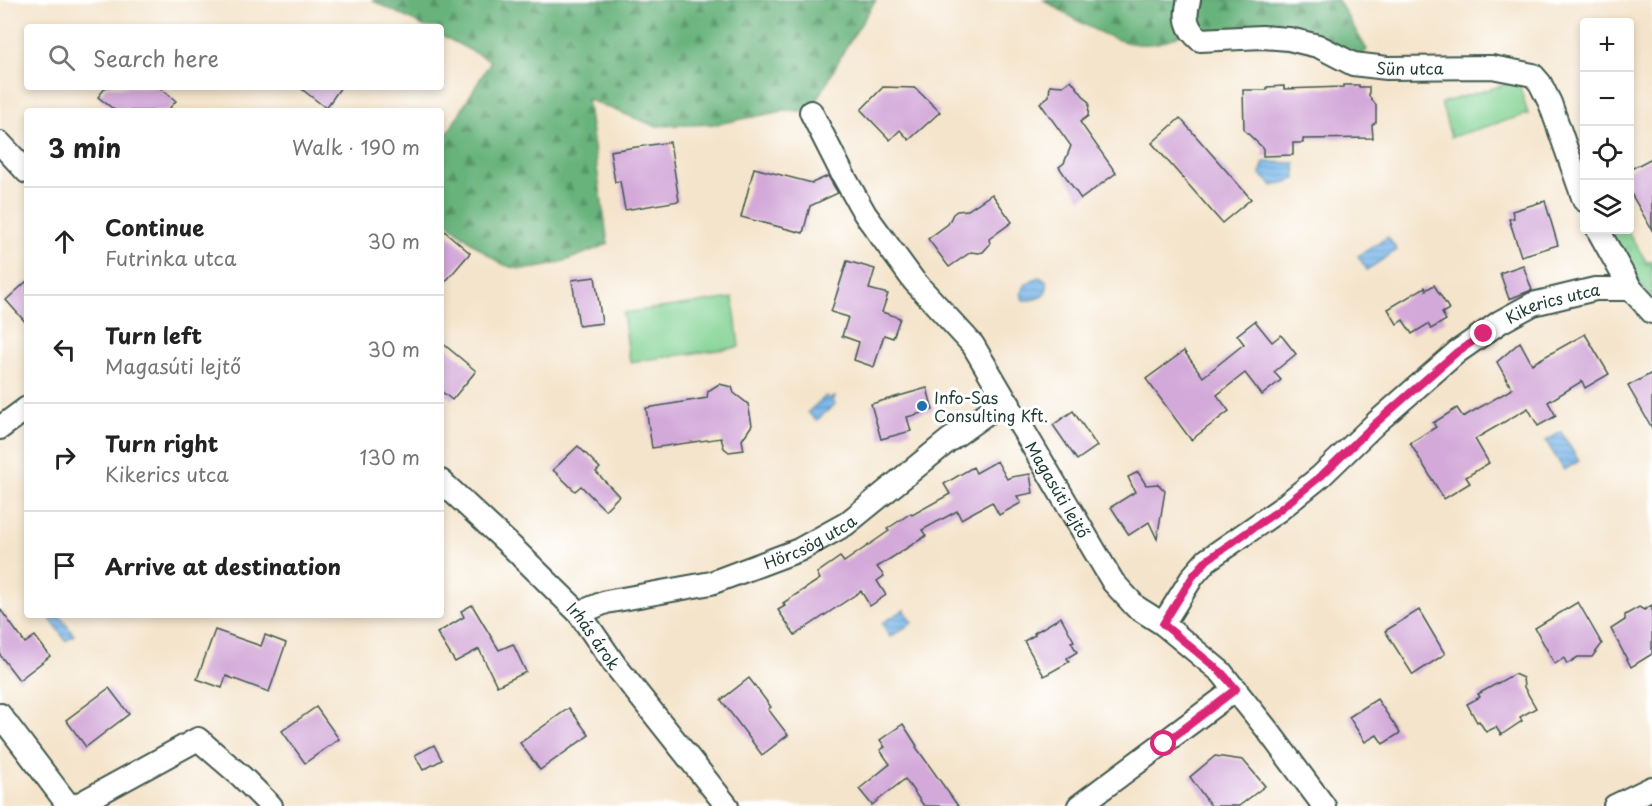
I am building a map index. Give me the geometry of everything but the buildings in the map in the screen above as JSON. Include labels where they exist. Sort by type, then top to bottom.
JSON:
[{"type":"street","name":"Sün utca","points":[[1189,0],[1186,17],[1190,32],[1200,40],[1262,37],[1289,39],[1318,46],[1353,64],[1387,69],[1492,67],[1533,75],[1540,83],[1550,103],[1580,189]]},
{"type":"street","name":"Magasúti lejtő","points":[[811,111],[843,175],[866,214],[914,281],[973,345],[1113,582],[1136,607],[1163,624],[1221,672],[1324,806]]},
{"type":"street","points":[[0,143],[24,169]]},
{"type":"street","points":[[1600,234],[1631,289],[1652,312]]},
{"type":"street","name":"Kikerics utca","points":[[1163,624],[1188,583],[1207,560],[1279,510],[1321,476],[1377,422],[1457,352],[1500,322],[1533,304],[1595,289],[1631,289]]},
{"type":"street","name":"Hörcsög utca","points":[[579,613],[606,602],[711,583],[800,550],[846,524],[948,441],[987,413],[1009,404]]},
{"type":"street","points":[[0,428],[24,410]]},
{"type":"street","name":"Irhás árok","points":[[444,484],[579,613],[615,665],[727,806]]},
{"type":"street","points":[[1079,806],[1236,689]]},
{"type":"street","points":[[0,715],[69,806]]},
{"type":"street","points":[[76,806],[198,739],[271,806]]},
{"type":"street","points":[[1615,806],[1652,788]]},
{"type":"green space","points":[[372,0],[876,0],[846,47],[811,112],[788,110],[717,124],[655,126],[587,99],[608,244],[555,264],[526,269],[513,268],[501,263],[444,220],[444,139],[491,61],[444,37],[444,24],[419,24]]},
{"type":"green space","points":[[1044,0],[1338,0],[1367,50],[1353,64],[1332,53],[1182,33],[1165,41],[1147,44],[1129,43],[1093,29]]},
{"type":"green space","points":[[1518,81],[1528,114],[1451,137],[1441,103]]},
{"type":"green space","points":[[1606,234],[1629,234],[1647,263],[1652,261],[1652,300]]},
{"type":"green space","points":[[733,298],[739,347],[630,362],[623,313]]},
{"type":"water","points":[[1264,162],[1295,163],[1296,179],[1273,186],[1260,174]]},
{"type":"water","points":[[1388,237],[1397,250],[1367,270],[1358,256]]},
{"type":"water","points":[[1039,277],[1047,281],[1044,294],[1032,300],[1023,300],[1023,289]]},
{"type":"water","points":[[826,396],[829,399],[835,397],[833,402],[835,404],[816,421],[808,412]]},
{"type":"water","points":[[1561,432],[1579,461],[1564,470],[1546,441]]},
{"type":"water","points":[[904,610],[912,623],[890,637],[882,623]]},
{"type":"water","points":[[61,618],[74,635],[66,641],[50,619]]},
{"type":"place","name":"Info-Sas Consulting Kft.","points":[[922,406]]},
{"type":"route","points":[[1164,744],[1236,689],[1221,672],[1163,624],[1193,576],[1207,560],[1279,510],[1321,476],[1377,422],[1457,352],[1484,334]]}]
